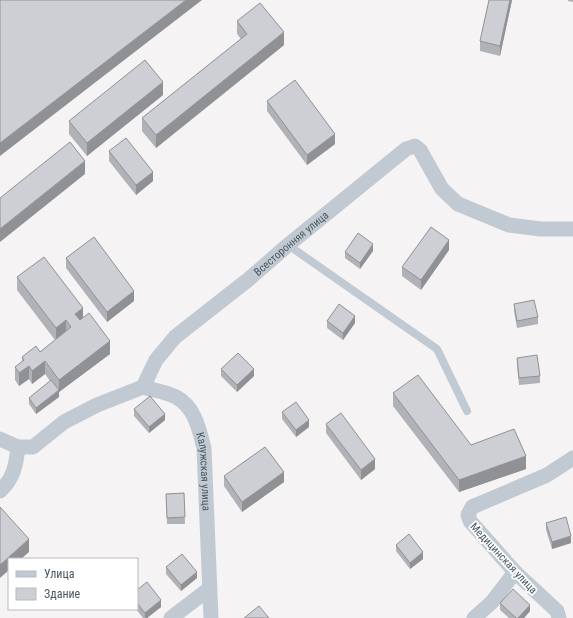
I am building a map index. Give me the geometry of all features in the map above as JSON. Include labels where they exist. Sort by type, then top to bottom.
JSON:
[{"type":"street","name":"Всесторонняя улица","points":[[143,387],[156,360],[175,337],[406,149],[415,146],[420,150],[442,188],[458,204],[509,225],[540,229],[573,229]]},
{"type":"street","points":[[0,439],[18,447],[33,447],[64,422],[96,405],[143,387]]},
{"type":"street","name":"Калужская улица","points":[[143,387],[176,397],[191,409],[199,427],[204,448],[211,618]]},
{"type":"street","points":[[0,491],[16,468],[18,447]]},
{"type":"street","name":"Медицинская улица","points":[[559,618],[556,611],[515,572],[470,521],[468,515],[472,507],[547,474],[573,458]]},
{"type":"street","points":[[474,618],[492,602],[515,572]]},
{"type":"street","points":[[171,618],[209,589]]},
{"type":"lane","points":[[288,245],[437,350],[467,411]]},
{"type":"building","points":[[0,0],[186,0],[0,143]]},
{"type":"building","points":[[489,0],[510,0],[500,46],[480,41]]},
{"type":"building","points":[[260,3],[284,32],[156,135],[142,118],[247,34],[237,21]]},
{"type":"building","points":[[145,60],[163,82],[87,143],[69,121]]},
{"type":"building","points":[[295,80],[335,134],[307,155],[267,101]]},
{"type":"building","points":[[126,138],[153,172],[136,185],[109,151]]},
{"type":"building","points":[[70,142],[85,161],[0,229],[0,198]]},
{"type":"building","points":[[431,227],[449,240],[421,280],[402,267]]},
{"type":"building","points":[[358,233],[373,244],[360,263],[345,252]]},
{"type":"building","points":[[94,237],[134,291],[107,312],[66,258]]},
{"type":"building","points":[[44,257],[83,308],[75,314],[80,320],[89,313],[110,341],[59,380],[45,361],[32,371],[29,366],[19,373],[15,367],[24,360],[22,357],[36,346],[40,352],[71,327],[66,320],[56,328],[17,277]]},
{"type":"building","points":[[534,300],[538,317],[517,321],[514,304]]},
{"type":"building","points":[[339,304],[355,316],[343,333],[327,321]]},
{"type":"building","points":[[238,353],[254,369],[237,385],[221,369]]},
{"type":"building","points":[[537,355],[540,376],[519,378],[517,358]]},
{"type":"building","points":[[418,375],[471,445],[514,429],[526,456],[459,480],[393,393]]},
{"type":"building","points":[[51,380],[59,390],[36,408],[29,398]]},
{"type":"building","points":[[150,396],[165,414],[149,427],[134,409]]},
{"type":"building","points":[[296,402],[309,420],[296,430],[282,412]]},
{"type":"building","points":[[341,413],[375,459],[361,470],[326,424]]},
{"type":"building","points":[[265,447],[284,472],[242,502],[224,476]]},
{"type":"building","points":[[184,493],[185,517],[167,518],[166,494]]},
{"type":"building","points":[[0,507],[29,539],[0,565]]},
{"type":"building","points":[[566,517],[571,536],[552,542],[546,523]]},
{"type":"building","points":[[409,534],[423,552],[410,563],[396,545]]},
{"type":"building","points":[[182,554],[197,572],[181,585],[166,567]]},
{"type":"building","points":[[147,582],[161,600],[145,613],[138,604],[138,589]]},
{"type":"building","points":[[513,589],[530,605],[518,618],[516,618],[500,603]]},
{"type":"building","points":[[259,606],[269,618],[244,618]]}]
